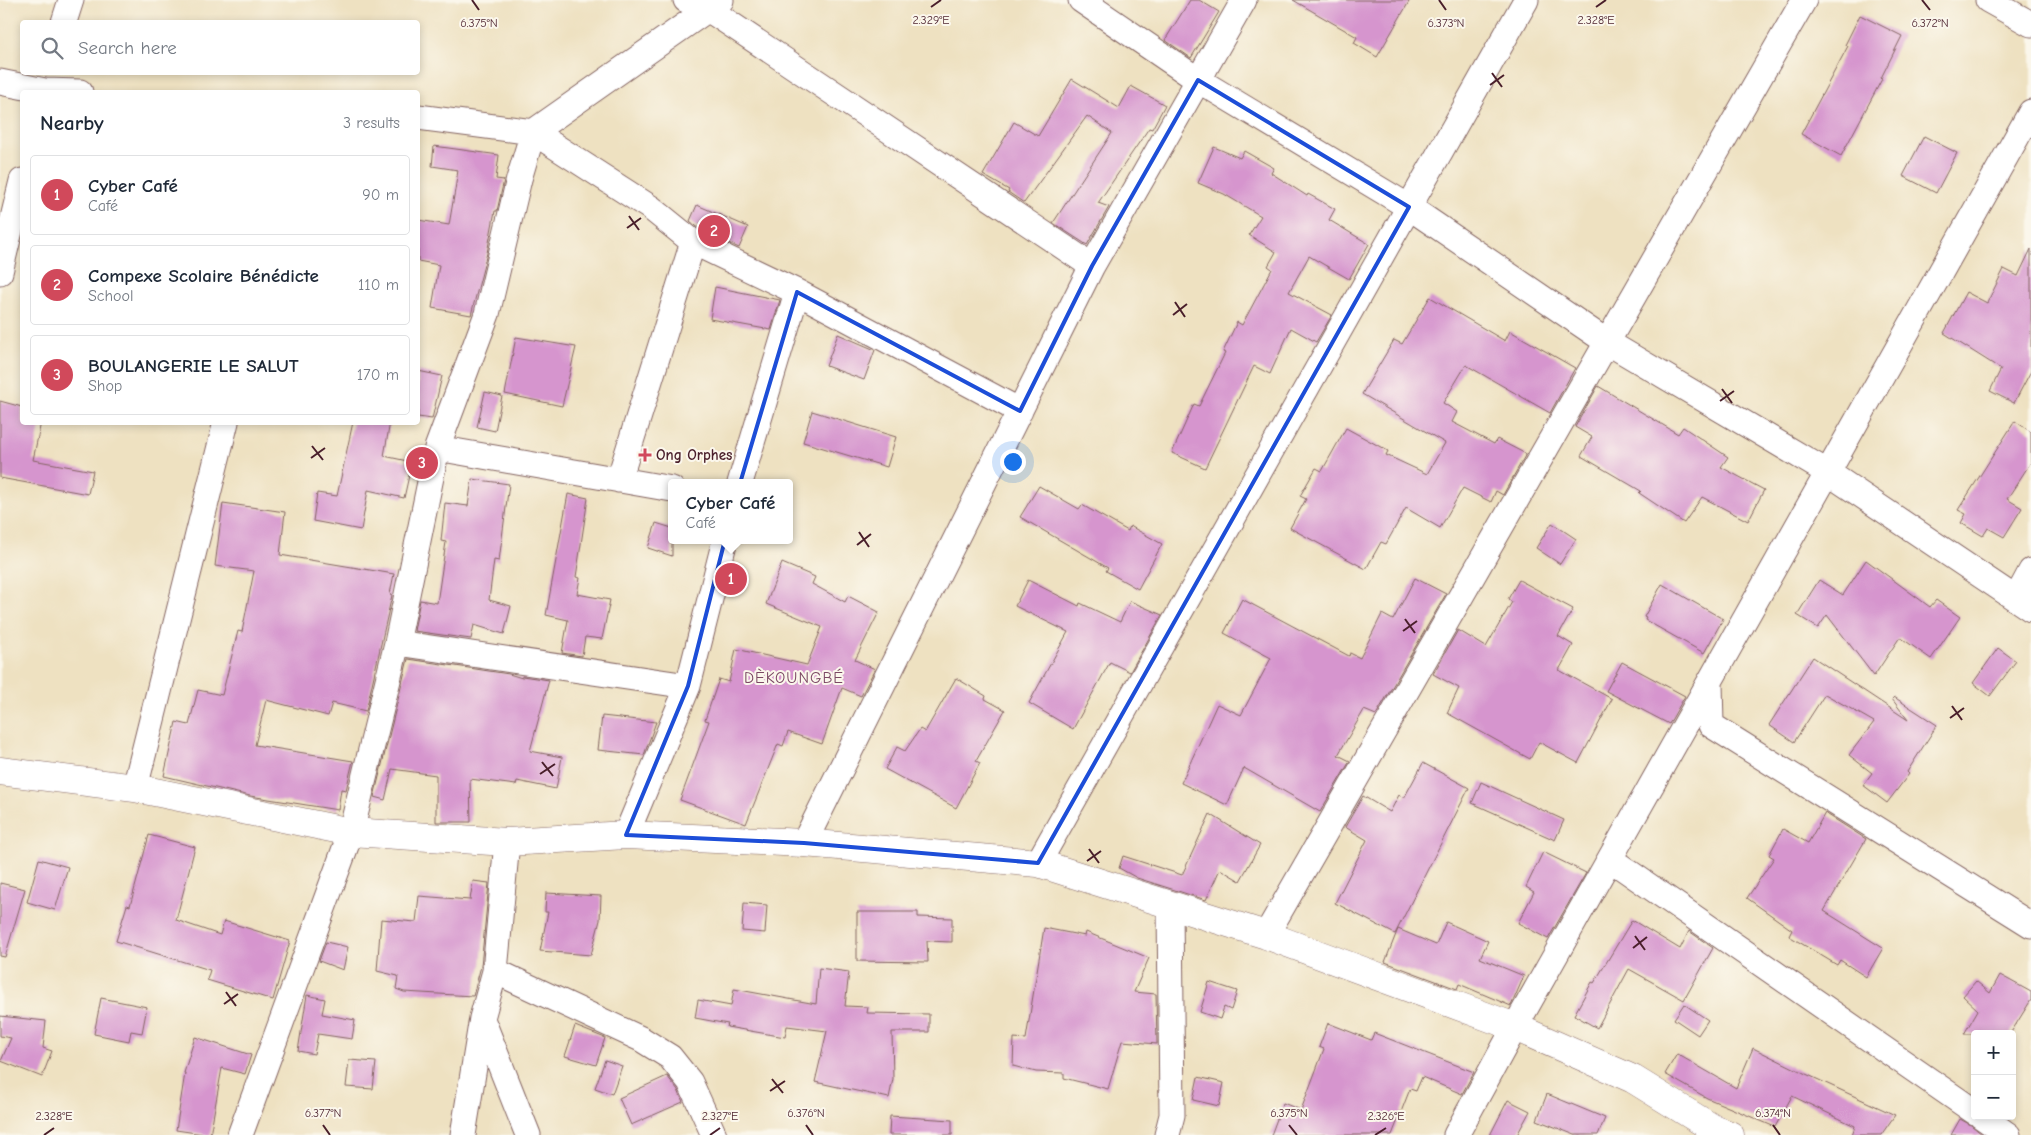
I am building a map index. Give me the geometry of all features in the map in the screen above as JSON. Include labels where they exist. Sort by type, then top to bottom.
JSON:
[{"type":"street","points":[[65,20],[71,0]]},
{"type":"street","points":[[1081,0],[1198,80],[1409,207],[1607,342],[1828,472],[2023,604],[2031,571]]},
{"type":"street","points":[[804,843],[1092,266],[1244,0]]},
{"type":"street","points":[[1038,863],[1526,0]]},
{"type":"street","points":[[1266,935],[1804,0]]},
{"type":"street","points":[[1988,0],[2031,24]]},
{"type":"street","points":[[240,1135],[351,832],[397,643],[436,448],[487,314],[518,179],[533,132],[705,3],[1092,266]]},
{"type":"street","points":[[0,82],[47,85],[71,90]]},
{"type":"street","points":[[1456,1135],[2031,112]]},
{"type":"street","points":[[420,118],[533,132],[651,208],[693,242],[797,292],[1020,411]]},
{"type":"street","points":[[0,272],[20,189]]},
{"type":"street","points":[[619,480],[693,242]]},
{"type":"street","points":[[741,479],[797,292]]},
{"type":"street","points":[[135,788],[225,425]]},
{"type":"street","points":[[436,448],[668,488]]},
{"type":"street","points":[[626,835],[688,686],[724,544]]},
{"type":"street","points":[[397,643],[688,686]]},
{"type":"street","points":[[1710,681],[1711,725],[2031,925]]},
{"type":"street","points":[[0,771],[135,788],[351,832],[507,842],[626,835],[804,843],[1038,863],[1266,935],[1515,1027],[1633,1079],[1718,1133]]},
{"type":"street","points":[[463,1135],[482,1018],[495,971],[507,842]]},
{"type":"street","points":[[1610,859],[1971,1109]]},
{"type":"street","points":[[1167,1135],[1172,1115],[1170,905]]},
{"type":"street","points":[[495,971],[641,1039],[670,1057],[690,1082],[714,1135]]},
{"type":"street","points":[[482,1018],[528,1135]]},
{"type":"street","points":[[1987,1120],[2008,1135]]},
{"type":"highlighted area","points":[[1198,80],[1409,207],[1038,863],[804,843],[626,835],[688,686],[735,500],[797,292],[1020,411],[1092,266]]},
{"type":"building","points":[[1190,0],[1199,0],[1219,12],[1191,58],[1165,40]]},
{"type":"building","points":[[1293,0],[1410,0],[1377,57],[1354,43],[1357,37]]},
{"type":"building","points":[[1860,15],[1902,36],[1882,79],[1841,156],[1801,134],[1848,46],[1845,45]]},
{"type":"building","points":[[1072,79],[1119,108],[1131,86],[1165,105],[1152,129],[1149,128],[1098,203],[1109,207],[1087,245],[1053,223],[1112,133],[1087,116],[1024,203],[1008,192],[1009,190],[983,175],[1014,122],[1038,136]]},
{"type":"building","points":[[1924,136],[1957,153],[1936,193],[1903,176]]},
{"type":"building","points":[[434,146],[499,155],[496,179],[504,180],[471,315],[432,308],[439,265],[420,261],[420,220],[449,225],[458,170],[432,166]]},
{"type":"building","points":[[1214,147],[1240,158],[1244,151],[1274,168],[1271,173],[1307,196],[1308,194],[1335,209],[1329,220],[1369,244],[1349,279],[1309,256],[1289,292],[1332,315],[1316,342],[1291,328],[1270,374],[1254,366],[1205,468],[1172,453],[1194,404],[1199,406],[1225,353],[1223,352],[1237,322],[1242,325],[1272,269],[1268,266],[1276,252],[1249,235],[1261,216],[1224,194],[1198,183]]},
{"type":"building","points":[[697,205],[748,227],[739,248],[701,230],[690,221]]},
{"type":"building","points":[[2031,249],[2031,371],[2014,403],[1990,391],[2001,369],[1944,333],[1966,292],[1987,303],[2004,269],[2018,276]]},
{"type":"building","points":[[715,287],[780,300],[771,330],[710,319]]},
{"type":"building","points":[[1430,297],[1505,341],[1510,331],[1575,368],[1550,413],[1466,365],[1443,403],[1457,412],[1452,422],[1494,444],[1497,439],[1526,454],[1503,495],[1496,491],[1491,502],[1463,488],[1440,528],[1406,508],[1386,544],[1381,542],[1366,569],[1290,528],[1306,499],[1300,496],[1316,468],[1322,471],[1346,428],[1388,451],[1386,455],[1427,474],[1445,443],[1362,394],[1394,340],[1402,344]]},
{"type":"building","points":[[838,334],[875,350],[864,380],[826,366]]},
{"type":"building","points":[[516,337],[576,347],[562,406],[505,394]]},
{"type":"building","points":[[420,371],[442,376],[432,419],[420,417]]},
{"type":"building","points":[[1598,386],[1678,434],[1683,427],[1728,457],[1721,467],[1764,490],[1748,521],[1702,497],[1684,523],[1639,493],[1641,491],[1581,456],[1592,437],[1575,427]]},
{"type":"building","points":[[485,392],[502,396],[495,431],[477,427]]},
{"type":"building","points":[[0,401],[20,406],[20,425],[40,425],[33,460],[93,471],[88,494],[0,478]]},
{"type":"building","points":[[812,411],[896,437],[887,467],[803,442]]},
{"type":"building","points":[[2015,421],[2031,432],[2031,462],[2007,499],[2022,508],[2004,537],[1988,528],[1983,536],[1961,523],[1966,514],[1958,510]]},
{"type":"building","points":[[352,425],[389,425],[384,456],[412,462],[404,498],[368,490],[361,530],[313,521],[317,493],[337,496]]},
{"type":"building","points":[[472,479],[509,484],[499,561],[494,560],[489,600],[511,606],[504,634],[474,625],[471,639],[414,631],[420,600],[437,603],[446,542],[441,541],[445,503],[468,506]]},
{"type":"building","points":[[1039,486],[1079,509],[1082,505],[1128,531],[1130,526],[1162,544],[1138,589],[1106,571],[1108,568],[1020,517]]},
{"type":"building","points":[[568,494],[588,498],[576,577],[580,578],[577,594],[610,600],[602,639],[585,637],[582,656],[562,653],[568,620],[546,615]]},
{"type":"building","points":[[223,503],[285,512],[280,555],[394,574],[390,594],[392,595],[366,711],[332,703],[328,716],[266,700],[255,745],[353,761],[346,790],[341,789],[338,810],[250,796],[164,776],[176,722],[189,725],[198,690],[222,695],[238,631],[242,632],[254,571],[215,566]]},
{"type":"building","points":[[656,523],[668,527],[668,544],[672,544],[672,556],[648,548]]},
{"type":"building","points":[[1552,523],[1576,539],[1560,564],[1536,548]]},
{"type":"building","points":[[1866,560],[1930,607],[1936,600],[1960,617],[1931,659],[1900,637],[1874,676],[1827,615],[1818,628],[1797,615],[1819,580],[1843,595]]},
{"type":"building","points":[[782,563],[815,577],[812,584],[845,602],[848,596],[879,612],[855,660],[875,669],[861,696],[842,688],[822,744],[788,732],[783,746],[778,744],[746,824],[680,800],[709,721],[705,720],[719,679],[729,682],[736,649],[807,665],[822,627],[766,604]]},
{"type":"building","points":[[1415,578],[1446,594],[1376,715],[1364,710],[1338,755],[1350,761],[1320,812],[1244,768],[1227,805],[1181,783],[1217,704],[1241,715],[1271,658],[1224,633],[1242,599],[1349,656],[1350,653],[1360,658],[1382,614],[1393,620]]},
{"type":"building","points":[[1028,580],[1079,606],[1080,603],[1120,622],[1130,601],[1162,615],[1130,672],[1110,662],[1073,729],[1029,703],[1068,632],[1015,606]]},
{"type":"building","points":[[1519,580],[1573,609],[1558,636],[1573,645],[1559,670],[1612,699],[1578,763],[1539,742],[1530,759],[1447,713],[1459,688],[1433,674],[1458,630],[1486,647],[1512,602],[1508,599]]},
{"type":"building","points":[[1662,584],[1723,619],[1704,653],[1645,620],[1646,618],[1644,617]]},
{"type":"building","points":[[1998,648],[2016,661],[1990,696],[1973,683]]},
{"type":"building","points":[[1813,657],[1908,720],[1892,699],[1894,697],[1937,725],[1907,772],[1909,774],[1887,803],[1863,785],[1872,773],[1849,755],[1874,722],[1825,694],[1794,742],[1769,725]]},
{"type":"building","points":[[408,659],[509,674],[522,678],[522,676],[549,680],[530,751],[562,757],[556,789],[517,781],[516,785],[470,779],[471,822],[436,822],[436,775],[392,769],[385,800],[374,797]]},
{"type":"building","points":[[1622,662],[1685,696],[1669,724],[1606,691]]},
{"type":"building","points":[[956,678],[986,696],[985,699],[1005,710],[976,761],[980,763],[956,808],[885,769],[897,747],[905,751],[920,729],[925,732]]},
{"type":"building","points":[[602,716],[656,722],[644,755],[598,750]]},
{"type":"building","points":[[1423,763],[1469,788],[1395,934],[1335,903],[1367,840],[1345,827],[1363,796],[1390,812],[1399,795],[1404,798]]},
{"type":"building","points":[[1481,782],[1564,820],[1555,840],[1472,803]]},
{"type":"building","points":[[1825,813],[1866,839],[1824,911],[1883,948],[1866,977],[1840,960],[1837,965],[1789,936],[1792,930],[1747,898],[1774,858],[1769,855],[1783,829],[1808,843]]},
{"type":"building","points":[[1210,814],[1260,845],[1240,881],[1220,869],[1206,900],[1137,878],[1119,868],[1123,856],[1182,875]]},
{"type":"building","points":[[149,835],[195,847],[176,920],[220,935],[224,921],[290,941],[273,1000],[207,980],[210,970],[116,941],[127,905],[130,906]]},
{"type":"building","points":[[1543,852],[1586,873],[1548,939],[1518,923],[1534,892],[1526,887]]},
{"type":"building","points":[[39,859],[68,867],[55,910],[27,902]]},
{"type":"building","points":[[473,881],[489,883],[481,966],[473,996],[404,992],[396,989],[398,976],[377,971],[381,919],[416,922],[419,896],[470,900]]},
{"type":"building","points":[[0,883],[25,889],[5,957],[0,956]]},
{"type":"building","points":[[546,893],[601,896],[600,920],[591,955],[540,951],[548,912],[545,912]]},
{"type":"building","points":[[744,903],[767,905],[765,933],[742,931]]},
{"type":"building","points":[[857,912],[918,912],[918,917],[952,918],[952,942],[927,941],[928,962],[857,961]]},
{"type":"building","points":[[1632,920],[1680,949],[1689,931],[1713,948],[1684,1000],[1629,969],[1597,1028],[1574,1015],[1592,982],[1594,983]]},
{"type":"building","points":[[1446,922],[1488,941],[1480,958],[1524,976],[1511,1006],[1459,984],[1457,989],[1385,962],[1398,929],[1436,945]]},
{"type":"building","points":[[1044,928],[1085,936],[1086,932],[1149,958],[1134,992],[1156,994],[1157,1044],[1122,1041],[1108,1089],[1064,1078],[1064,1073],[1036,1072],[1013,1066],[1014,1038],[1026,1039]]},
{"type":"building","points":[[326,942],[348,947],[343,970],[319,961]]},
{"type":"building","points":[[819,968],[849,972],[845,1006],[868,1007],[867,1013],[929,1014],[929,1032],[892,1032],[893,1079],[889,1098],[815,1082],[827,1031],[787,1026],[785,1037],[727,1027],[728,1024],[695,1018],[698,1000],[731,1006],[734,989],[816,1004]]},
{"type":"building","points":[[2000,975],[2031,992],[2031,1000],[2012,1030],[1971,1030],[1971,1034],[1964,1034],[1978,1010],[1963,996],[1976,981],[1990,993]]},
{"type":"building","points":[[1209,982],[1237,991],[1231,1010],[1224,1007],[1220,1019],[1200,1012]]},
{"type":"building","points":[[307,995],[325,999],[322,1014],[355,1020],[352,1039],[318,1034],[314,1054],[298,1051]]},
{"type":"building","points":[[101,998],[147,1007],[142,1033],[131,1031],[129,1041],[94,1034]]},
{"type":"building","points":[[1684,1004],[1708,1020],[1698,1035],[1674,1019]]},
{"type":"building","points":[[0,1016],[46,1021],[43,1048],[52,1051],[42,1077],[1,1061],[11,1038],[0,1036]]},
{"type":"building","points":[[1328,1023],[1371,1040],[1374,1033],[1474,1072],[1462,1094],[1422,1077],[1416,1091],[1410,1089],[1392,1135],[1271,1135],[1283,1103],[1301,1110],[1324,1049],[1319,1047]]},
{"type":"building","points":[[575,1026],[605,1038],[596,1065],[565,1056]]},
{"type":"building","points":[[195,1037],[251,1055],[245,1074],[222,1068],[210,1135],[176,1130],[184,1073]]},
{"type":"building","points":[[1753,1048],[1895,1115],[1881,1135],[1852,1135],[1855,1126],[1792,1096],[1775,1127],[1707,1098],[1665,1074],[1677,1054],[1736,1088]]},
{"type":"building","points":[[349,1060],[376,1062],[373,1089],[346,1087]]},
{"type":"building","points":[[605,1060],[622,1066],[612,1094],[595,1088]]},
{"type":"building","points":[[667,1076],[678,1090],[683,1102],[631,1125],[619,1098]]},
{"type":"building","points":[[1198,1077],[1224,1083],[1219,1106],[1193,1100]]},
{"type":"building","points":[[1547,1094],[1605,1118],[1598,1135],[1575,1135],[1537,1120]]},
{"type":"building","points":[[1508,1100],[1530,1111],[1517,1135],[1490,1135]]},
{"type":"building","points":[[890,1116],[952,1120],[952,1135],[889,1135]]},
{"type":"building","points":[[1960,1119],[1971,1125],[1983,1135],[1951,1135]]},
{"type":"place","name":"Compexe Scolaire Bénédicte","points":[[714,231]]},
{"type":"place","name":"Ong Orphes","points":[[645,455]]},
{"type":"place","name":"BOULANGERIE LE SALUT","points":[[422,463]]},
{"type":"place","name":"Cyber Café","points":[[731,579]]},
{"type":"district","name":"DÈKOUNGBÉ","points":[[794,678]]}]
